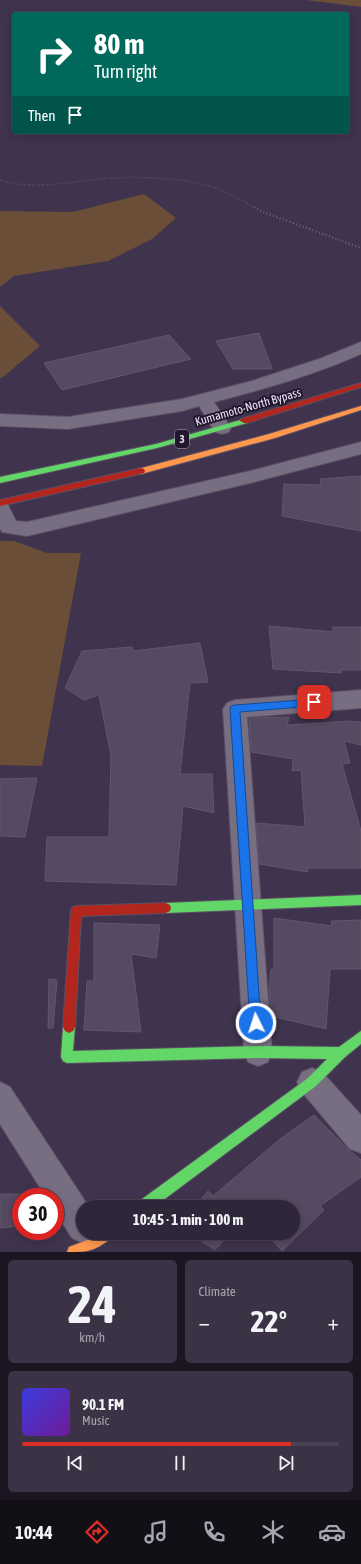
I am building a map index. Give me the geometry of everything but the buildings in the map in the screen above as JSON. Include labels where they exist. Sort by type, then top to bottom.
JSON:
[{"type":"main road","name":"Kumamoto-North Bypass","points":[[0,480],[157,446],[280,411],[361,385]]},
{"type":"main road","name":"3","points":[[0,503],[116,477],[245,444],[361,408]]},
{"type":"main road","points":[[341,1053],[258,1052],[67,1057],[76,911],[361,900]]},
{"type":"main road","points":[[152,1200],[312,1082],[341,1053],[361,1036]]},
{"type":"street","points":[[0,420],[68,423],[182,405],[258,385],[328,362],[361,347]]},
{"type":"street","points":[[203,399],[222,428]]},
{"type":"street","points":[[0,508],[8,526],[27,529],[250,477],[361,448]]},
{"type":"street","points":[[258,1052],[235,709],[361,699]]},
{"type":"street","points":[[312,1082],[361,1138]]},
{"type":"street","points":[[0,1097],[76,1217]]},
{"type":"path","points":[[0,180],[16,185],[57,184],[98,179],[146,178],[198,183],[230,194],[263,212],[361,248]]},
{"type":"shaded area","points":[[306,0],[361,0],[361,7]]},
{"type":"shaded area","points":[[144,194],[176,218],[152,239],[108,261],[14,276],[0,287],[0,211],[73,212]]},
{"type":"shaded area","points":[[0,306],[40,346],[0,378]]},
{"type":"shaded area","points":[[0,541],[14,541],[47,553],[81,553],[42,766],[0,765]]},
{"type":"traffic: fast","points":[[0,480],[157,446],[244,421]]},
{"type":"traffic: fast","points":[[166,908],[361,900]]},
{"type":"traffic: fast","points":[[69,1027],[67,1057],[258,1052],[341,1053]]},
{"type":"traffic: fast","points":[[152,1200],[312,1082],[341,1053],[361,1037]]},
{"type":"traffic: slow","points":[[141,471],[272,436],[361,408]]},
{"type":"traffic: slow","points":[[74,1252],[94,1244],[99,1240]]},
{"type":"traffic: jam","points":[[244,421],[361,385]]},
{"type":"traffic: jam","points":[[0,503],[141,471]]},
{"type":"traffic: jam","points":[[69,1027],[76,911],[166,908]]},
{"type":"route","points":[[256,1023],[235,709],[314,702]]}]
